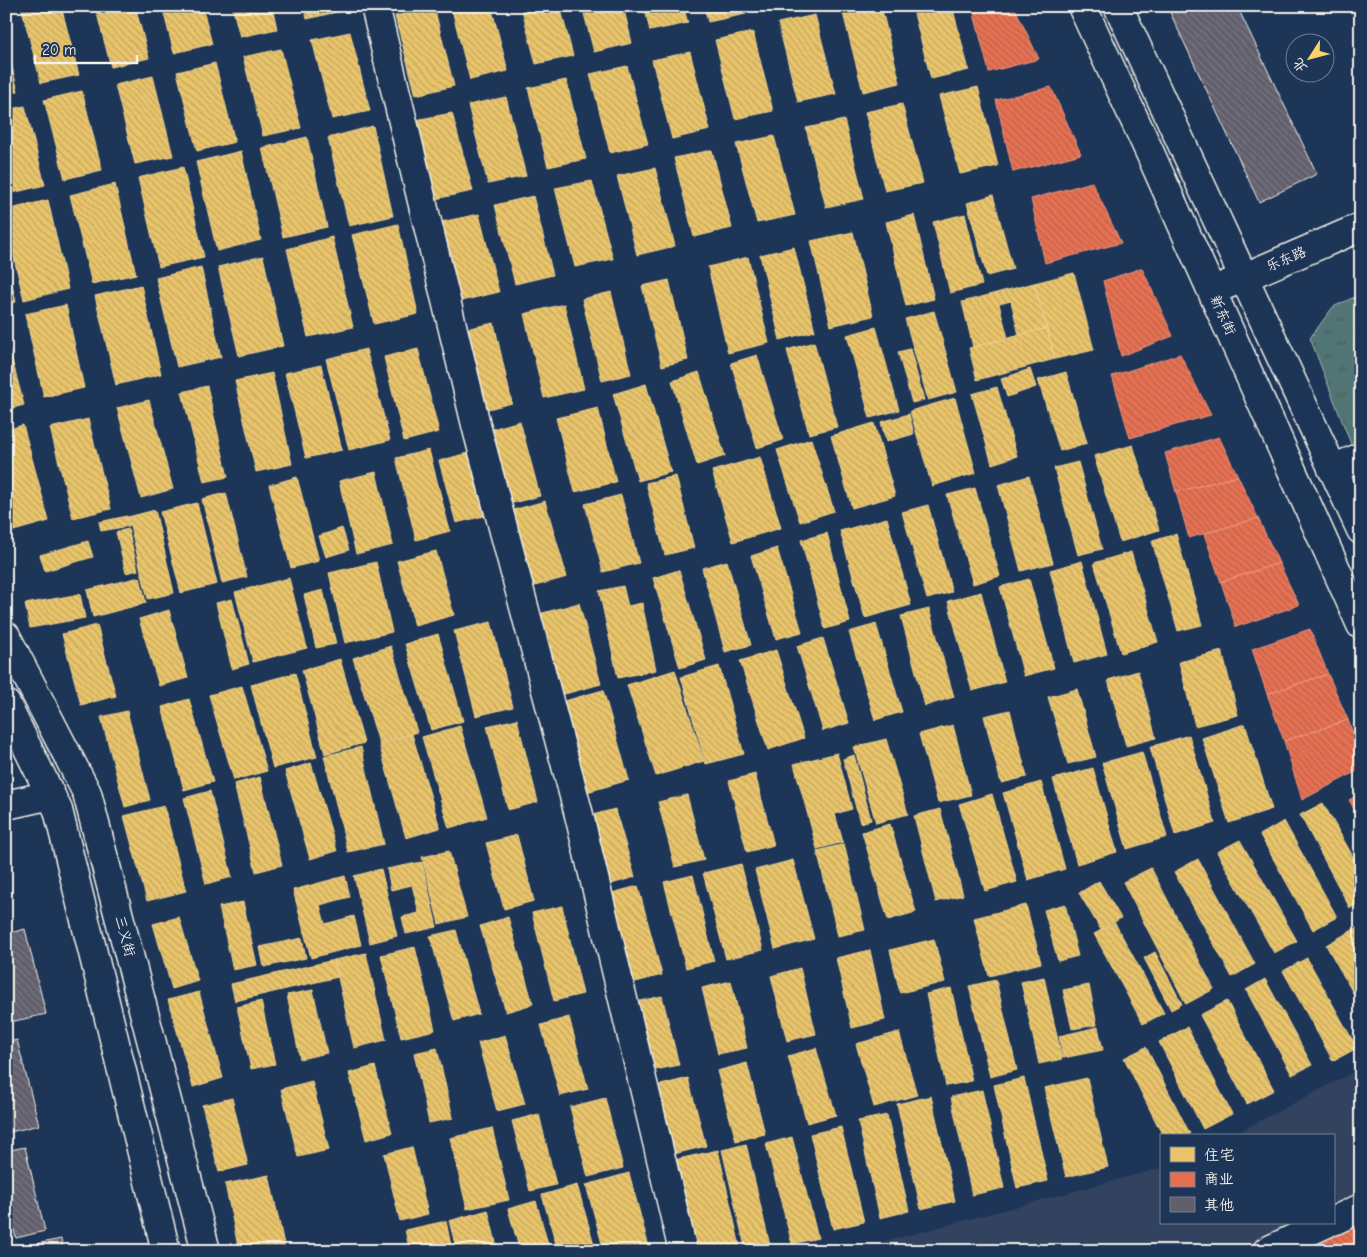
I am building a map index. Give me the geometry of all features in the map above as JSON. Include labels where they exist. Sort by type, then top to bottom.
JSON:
[{"type":"main road","points":[[375,6],[477,429],[579,814],[684,1251]]},
{"type":"main road","name":"新东街","points":[[1082,6],[1361,625]]},
{"type":"main road","points":[[1118,6],[1361,530]]},
{"type":"main road","name":"乐东路","points":[[1212,291],[1361,227]]},
{"type":"main road","points":[[1332,469],[1361,457]]},
{"type":"main road","name":"三义街","points":[[6,636],[87,793],[206,1251]]},
{"type":"main road","points":[[6,704],[58,810],[166,1251]]},
{"type":"main road","points":[[6,805],[51,795]]},
{"type":"main road","points":[[1334,1220],[1361,1208]]},
{"type":"main road","points":[[1267,1251],[1325,1224]]},
{"type":"shaded area","points":[[1361,1068],[1361,1251],[849,1251],[1160,1168],[1160,1224],[1334,1224],[1334,1134],[1235,1134]]},
{"type":"green space","points":[[1361,294],[1361,470],[1310,338],[1333,307]]},
{"type":"building: 住宅","points":[[21,6],[61,6],[79,75],[41,83]]},
{"type":"building: 住宅","points":[[95,6],[135,6],[149,58],[111,67]]},
{"type":"building: 住宅","points":[[162,6],[202,6],[212,44],[174,53]]},
{"type":"building: 住宅","points":[[232,6],[272,6],[277,29],[240,37]]},
{"type":"building: 住宅","points":[[304,6],[344,6],[345,10],[307,19]]},
{"type":"building: 住宅","points":[[451,6],[491,6],[508,71],[470,80]]},
{"type":"building: 住宅","points":[[521,6],[560,6],[573,56],[536,64]]},
{"type":"building: 住宅","points":[[582,6],[623,6],[632,43],[594,52]]},
{"type":"building: 住宅","points":[[644,6],[683,6],[688,23],[650,31]]},
{"type":"building: 住宅","points":[[704,6],[744,6],[746,14],[708,22]]},
{"type":"building: 住宅","points":[[881,6],[900,83],[863,92],[843,13]]},
{"type":"building: 住宅","points":[[912,6],[952,6],[969,70],[931,79]]},
{"type":"building: 住宅","points":[[434,7],[454,86],[416,95],[395,16]]},
{"type":"building: 住宅","points":[[815,15],[836,94],[798,102],[778,23]]},
{"type":"building: 住宅","points":[[350,32],[370,111],[332,119],[312,40]]},
{"type":"building: 住宅","points":[[753,32],[773,111],[735,119],[715,40]]},
{"type":"building: 住宅","points":[[6,44],[18,91],[6,94]]},
{"type":"building: 住宅","points":[[281,49],[301,128],[263,136],[243,57]]},
{"type":"building: 住宅","points":[[690,52],[710,130],[672,139],[652,60]]},
{"type":"building: 住宅","points":[[215,63],[235,142],[197,151],[177,72]]},
{"type":"building: 住宅","points":[[627,66],[648,144],[610,153],[590,74]]},
{"type":"building: 住宅","points":[[153,76],[173,156],[135,164],[115,85]]},
{"type":"building: 住宅","points":[[566,80],[586,159],[548,167],[528,88]]},
{"type":"building: 住宅","points":[[978,87],[998,166],[960,174],[939,96]]},
{"type":"building: 住宅","points":[[82,91],[102,170],[65,179],[44,100]]},
{"type":"building: 住宅","points":[[506,97],[526,176],[488,184],[468,105]]},
{"type":"building: 住宅","points":[[902,104],[923,183],[885,191],[865,112]]},
{"type":"building: 住宅","points":[[25,106],[45,185],[8,194],[6,187],[6,110]]},
{"type":"building: 住宅","points":[[452,113],[473,191],[435,199],[415,120]]},
{"type":"building: 住宅","points":[[844,120],[864,199],[826,207],[806,128]]},
{"type":"building: 住宅","points":[[373,126],[393,216],[349,226],[328,138]]},
{"type":"building: 住宅","points":[[774,136],[795,215],[757,223],[736,144]]},
{"type":"building: 住宅","points":[[307,137],[327,227],[283,237],[262,148]]},
{"type":"building: 住宅","points":[[712,150],[732,228],[694,237],[674,158]]},
{"type":"building: 住宅","points":[[241,151],[261,240],[217,251],[196,162]]},
{"type":"building: 住宅","points":[[183,167],[204,257],[159,267],[138,178]]},
{"type":"building: 住宅","points":[[655,168],[675,246],[637,255],[617,176]]},
{"type":"building: 住宅","points":[[592,181],[613,259],[575,267],[555,188]]},
{"type":"building: 住宅","points":[[115,184],[136,274],[92,284],[70,195]]},
{"type":"building: 住宅","points":[[993,195],[1013,269],[987,276],[967,203]]},
{"type":"building: 住宅","points":[[533,196],[553,275],[515,284],[495,205]]},
{"type":"building: 住宅","points":[[48,200],[68,289],[24,300],[6,225],[6,210]]},
{"type":"building: 住宅","points":[[479,214],[499,292],[461,301],[441,222]]},
{"type":"building: 住宅","points":[[965,214],[982,285],[950,293],[933,222]]},
{"type":"building: 住宅","points":[[914,215],[934,299],[906,306],[886,222]]},
{"type":"building: 住宅","points":[[398,224],[418,314],[374,324],[352,235]]},
{"type":"building: 住宅","points":[[853,232],[873,316],[831,326],[811,241]]},
{"type":"building: 住宅","points":[[332,237],[353,327],[308,337],[287,249]]},
{"type":"building: 住宅","points":[[794,247],[815,331],[780,340],[760,255]]},
{"type":"building: 住宅","points":[[263,256],[283,346],[239,356],[218,267]]},
{"type":"building: 住宅","points":[[748,257],[769,343],[728,353],[708,267]]},
{"type":"building: 住宅","points":[[6,258],[16,302],[6,304]]},
{"type":"building: 住宅","points":[[201,267],[221,357],[177,367],[156,278]]},
{"type":"building: 住宅","points":[[1074,273],[1094,350],[1055,359],[1034,283]]},
{"type":"building: 住宅","points":[[669,280],[688,360],[662,366],[642,286]]},
{"type":"building: 住宅","points":[[1034,283],[1047,328],[1019,335],[1011,301],[999,304],[1008,338],[973,347],[962,302]]},
{"type":"building: 住宅","points":[[141,285],[161,374],[116,385],[95,296]]},
{"type":"building: 住宅","points":[[611,292],[631,374],[602,381],[582,299]]},
{"type":"building: 住宅","points":[[564,304],[584,389],[544,398],[524,314]]},
{"type":"building: 住宅","points":[[66,305],[84,388],[44,397],[25,314]]},
{"type":"building: 住宅","points":[[934,311],[957,392],[928,400],[905,319]]},
{"type":"building: 住宅","points":[[494,323],[512,403],[484,410],[465,329]]},
{"type":"building: 住宅","points":[[876,327],[899,410],[870,418],[847,335]]},
{"type":"building: 住宅","points":[[1047,328],[1055,359],[977,380],[969,348]]},
{"type":"building: 住宅","points":[[6,337],[24,405],[6,410]]},
{"type":"building: 住宅","points":[[814,342],[837,427],[809,434],[787,350]]},
{"type":"building: 住宅","points":[[366,349],[390,440],[349,450],[326,359]]},
{"type":"building: 住宅","points":[[418,349],[439,432],[404,441],[384,357]]},
{"type":"building: 住宅","points":[[910,349],[924,400],[912,403],[898,352]]},
{"type":"building: 住宅","points":[[757,355],[783,440],[757,448],[731,363]]},
{"type":"building: 住宅","points":[[321,365],[342,450],[306,458],[285,373]]},
{"type":"building: 住宅","points":[[1030,369],[1036,387],[1007,397],[1001,379]]},
{"type":"building: 住宅","points":[[699,372],[725,456],[697,465],[672,381]]},
{"type":"building: 住宅","points":[[1066,372],[1087,443],[1060,451],[1038,380]]},
{"type":"building: 住宅","points":[[272,373],[292,464],[256,472],[235,381]]},
{"type":"building: 住宅","points":[[646,384],[671,472],[638,481],[613,394]]},
{"type":"building: 住宅","points":[[207,386],[228,477],[204,482],[182,392]]},
{"type":"building: 住宅","points":[[997,387],[1017,456],[992,464],[972,394]]},
{"type":"building: 住宅","points":[[955,398],[976,473],[932,486],[910,411]]},
{"type":"building: 住宅","points":[[149,400],[173,489],[141,498],[117,408]]},
{"type":"building: 住宅","points":[[598,408],[616,482],[575,492],[556,418]]},
{"type":"building: 住宅","points":[[909,414],[914,434],[886,442],[881,422]]},
{"type":"building: 住宅","points":[[88,419],[111,509],[73,518],[50,428]]},
{"type":"building: 住宅","points":[[520,421],[540,496],[509,504],[489,430]]},
{"type":"building: 住宅","points":[[874,423],[895,496],[852,508],[831,436]]},
{"type":"building: 住宅","points":[[23,425],[49,521],[10,532],[6,517],[6,430]]},
{"type":"building: 住宅","points":[[811,439],[834,511],[800,522],[777,450]]},
{"type":"building: 住宅","points":[[1133,445],[1159,530],[1120,542],[1094,456]]},
{"type":"building: 住宅","points":[[429,450],[450,531],[416,540],[396,458]]},
{"type":"building: 住宅","points":[[471,452],[488,515],[456,523],[439,461]]},
{"type":"building: 住宅","points":[[760,457],[781,528],[733,542],[712,471]]},
{"type":"building: 住宅","points":[[1078,462],[1102,549],[1078,555],[1054,468]]},
{"type":"building: 住宅","points":[[376,472],[393,545],[356,554],[339,481]]},
{"type":"building: 住宅","points":[[676,476],[694,548],[665,555],[646,483]]},
{"type":"building: 住宅","points":[[1029,476],[1053,563],[1021,571],[998,485]]},
{"type":"building: 住宅","points":[[297,477],[319,561],[291,568],[269,485]]},
{"type":"building: 住宅","points":[[975,488],[1000,576],[973,584],[947,495]]},
{"type":"building: 住宅","points":[[226,493],[247,577],[222,583],[202,499]]},
{"type":"building: 住宅","points":[[621,495],[639,563],[603,572],[585,504]]},
{"type":"building: 住宅","points":[[545,501],[567,577],[528,588],[506,512]]},
{"type":"building: 住宅","points":[[197,503],[217,584],[181,593],[160,512]]},
{"type":"building: 住宅","points":[[928,505],[952,592],[927,599],[902,512]]},
{"type":"building: 住宅","points":[[155,510],[174,593],[148,599],[128,517]]},
{"type":"building: 住宅","points":[[127,516],[129,526],[101,531],[99,522]]},
{"type":"building: 住宅","points":[[887,518],[911,605],[865,618],[840,531]]},
{"type":"building: 住宅","points":[[342,528],[349,550],[326,557],[319,536]]},
{"type":"building: 住宅","points":[[128,529],[138,570],[126,573],[116,532]]},
{"type":"building: 住宅","points":[[827,533],[850,622],[825,629],[801,540]]},
{"type":"building: 住宅","points":[[1176,534],[1202,625],[1178,631],[1152,541]]},
{"type":"building: 住宅","points":[[88,541],[93,557],[45,571],[40,555]]},
{"type":"building: 住宅","points":[[777,548],[802,632],[776,639],[751,556]]},
{"type":"building: 住宅","points":[[436,551],[454,615],[415,626],[397,561]]},
{"type":"building: 住宅","points":[[1131,552],[1158,642],[1121,653],[1094,563]]},
{"type":"building: 住宅","points":[[727,561],[751,645],[725,652],[702,568]]},
{"type":"building: 住宅","points":[[1082,561],[1107,654],[1074,663],[1050,570]]},
{"type":"building: 住宅","points":[[376,562],[392,632],[345,643],[329,573]]},
{"type":"building: 住宅","points":[[679,570],[706,660],[680,668],[653,578]]},
{"type":"building: 住宅","points":[[140,577],[146,603],[93,617],[87,590]]},
{"type":"building: 住宅","points":[[289,578],[307,648],[253,662],[235,592]]},
{"type":"building: 住宅","points":[[1029,579],[1054,668],[1024,676],[1000,587]]},
{"type":"building: 住宅","points":[[623,586],[628,606],[642,603],[656,670],[618,678],[599,591]]},
{"type":"building: 住宅","points":[[323,590],[336,644],[316,648],[304,595]]},
{"type":"building: 住宅","points":[[981,592],[1005,682],[972,691],[948,601]]},
{"type":"building: 住宅","points":[[80,594],[85,618],[30,628],[25,604]]},
{"type":"building: 住宅","points":[[232,599],[249,664],[232,669],[216,603]]},
{"type":"building: 住宅","points":[[579,603],[601,684],[561,695],[539,614]]},
{"type":"building: 住宅","points":[[929,609],[954,697],[925,706],[901,616]]},
{"type":"building: 住宅","points":[[169,610],[188,678],[159,686],[139,619]]},
{"type":"building: 住宅","points":[[491,622],[513,707],[476,716],[454,631]]},
{"type":"building: 住宅","points":[[876,624],[902,712],[875,720],[849,632]]},
{"type":"building: 住宅","points":[[97,625],[116,696],[81,705],[62,634]]},
{"type":"building: 住宅","points":[[438,634],[463,721],[431,730],[405,644]]},
{"type":"building: 住宅","points":[[823,638],[849,723],[823,731],[797,646]]},
{"type":"building: 住宅","points":[[391,646],[417,732],[379,743],[353,658]]},
{"type":"building: 住宅","points":[[776,650],[804,738],[768,750],[740,661]]},
{"type":"building: 住宅","points":[[1222,651],[1238,715],[1195,726],[1179,662]]},
{"type":"building: 住宅","points":[[340,659],[364,743],[325,754],[302,670]]},
{"type":"building: 住宅","points":[[719,666],[744,754],[706,764],[681,677]]},
{"type":"building: 住宅","points":[[675,670],[704,761],[656,776],[627,685]]},
{"type":"building: 住宅","points":[[1138,671],[1156,738],[1126,746],[1108,680]]},
{"type":"building: 住宅","points":[[295,673],[317,757],[273,768],[251,685]]},
{"type":"building: 住宅","points":[[242,686],[267,771],[234,780],[209,695]]},
{"type":"building: 住宅","points":[[1077,689],[1096,757],[1068,764],[1048,697]]},
{"type":"building: 住宅","points":[[603,690],[629,780],[587,792],[561,702]]},
{"type":"building: 住宅","points":[[189,699],[213,782],[184,790],[162,707]]},
{"type":"building: 住宅","points":[[1010,710],[1027,777],[1001,783],[984,716]]},
{"type":"building: 住宅","points":[[127,711],[150,800],[125,807],[101,717]]},
{"type":"building: 住宅","points":[[517,719],[538,802],[508,810],[487,726]]},
{"type":"building: 住宅","points":[[1245,724],[1272,809],[1229,823],[1202,738]]},
{"type":"building: 住宅","points":[[953,725],[971,795],[938,803],[919,734]]},
{"type":"building: 住宅","points":[[460,726],[487,817],[449,828],[422,737]]},
{"type":"building: 住宅","points":[[412,734],[440,828],[406,838],[379,744]]},
{"type":"building: 住宅","points":[[1189,735],[1215,823],[1175,835],[1150,747]]},
{"type":"building: 住宅","points":[[886,739],[908,814],[876,823],[854,747]]},
{"type":"building: 住宅","points":[[361,747],[384,844],[348,852],[324,756]]},
{"type":"building: 住宅","points":[[1142,752],[1167,837],[1127,849],[1102,763]]},
{"type":"building: 住宅","points":[[837,753],[852,809],[835,814],[843,842],[817,849],[794,764]]},
{"type":"building: 住宅","points":[[854,755],[871,820],[860,823],[843,759]]},
{"type":"building: 住宅","points":[[311,763],[337,851],[310,859],[285,771]]},
{"type":"building: 住宅","points":[[1093,768],[1117,852],[1077,864],[1053,779]]},
{"type":"building: 住宅","points":[[755,774],[774,845],[747,852],[729,781]]},
{"type":"building: 住宅","points":[[260,777],[282,865],[256,872],[234,784]]},
{"type":"building: 住宅","points":[[1041,782],[1065,869],[1028,880],[1003,793]]},
{"type":"building: 住宅","points":[[210,791],[232,877],[206,884],[184,798]]},
{"type":"building: 住宅","points":[[992,794],[1017,882],[985,891],[959,804]]},
{"type":"building: 住宅","points":[[687,795],[704,860],[675,867],[658,802]]},
{"type":"building: 住宅","points":[[1323,803],[1361,871],[1361,903],[1350,908],[1300,815]]},
{"type":"building: 住宅","points":[[164,806],[186,891],[147,901],[124,816]]},
{"type":"building: 住宅","points":[[615,809],[635,877],[608,885],[589,816]]},
{"type":"building: 住宅","points":[[940,809],[963,895],[936,902],[914,816]]},
{"type":"building: 住宅","points":[[1284,821],[1337,917],[1313,930],[1260,835]]},
{"type":"building: 住宅","points":[[890,824],[916,912],[888,920],[862,832]]},
{"type":"building: 住宅","points":[[517,835],[534,901],[504,909],[486,843]]},
{"type":"building: 住宅","points":[[1240,840],[1297,941],[1274,953],[1217,852]]},
{"type":"building: 住宅","points":[[844,844],[865,930],[838,936],[817,851]]},
{"type":"building: 住宅","points":[[449,851],[467,917],[439,924],[422,857]]},
{"type":"building: 住宅","points":[[1198,859],[1255,964],[1232,977],[1174,872]]},
{"type":"building: 住宅","points":[[793,860],[814,939],[775,949],[755,870]]},
{"type":"building: 住宅","points":[[422,862],[437,927],[406,934],[402,917],[419,913],[412,885],[391,890],[387,869]]},
{"type":"building: 住宅","points":[[741,864],[763,950],[726,959],[703,873]]},
{"type":"building: 住宅","points":[[1151,868],[1214,989],[1186,1004],[1123,882]]},
{"type":"building: 住宅","points":[[381,869],[397,936],[370,943],[354,876]]},
{"type":"building: 住宅","points":[[693,875],[714,961],[686,968],[664,882]]},
{"type":"building: 住宅","points":[[345,876],[350,897],[320,905],[325,924],[354,916],[361,945],[311,958],[293,890]]},
{"type":"building: 住宅","points":[[1099,881],[1121,918],[1101,930],[1079,893]]},
{"type":"building: 住宅","points":[[638,886],[662,975],[632,983],[608,894]]},
{"type":"building: 住宅","points":[[243,902],[257,965],[233,970],[219,907]]},
{"type":"building: 住宅","points":[[1065,904],[1078,956],[1058,961],[1044,910]]},
{"type":"building: 住宅","points":[[1026,905],[1041,963],[989,976],[974,918]]},
{"type":"building: 住宅","points":[[562,906],[583,994],[554,1001],[532,913]]},
{"type":"building: 住宅","points":[[179,917],[198,981],[172,989],[153,924]]},
{"type":"building: 住宅","points":[[508,917],[533,1004],[506,1012],[480,926]]},
{"type":"building: 住宅","points":[[1115,923],[1164,1013],[1143,1024],[1094,934]]},
{"type":"building: 住宅","points":[[1358,927],[1361,931],[1361,1007],[1326,945]]},
{"type":"building: 住宅","points":[[456,930],[479,1014],[454,1021],[430,936]]},
{"type":"building: 住宅","points":[[302,938],[306,958],[264,967],[260,947]]},
{"type":"building: 住宅","points":[[934,939],[945,982],[900,993],[890,950]]},
{"type":"building: 住宅","points":[[415,947],[435,1030],[401,1038],[381,955]]},
{"type":"building: 住宅","points":[[870,950],[885,1020],[852,1028],[836,958]]},
{"type":"building: 住宅","points":[[1155,952],[1182,1004],[1171,1010],[1144,958]]},
{"type":"building: 住宅","points":[[366,953],[386,1040],[354,1048],[334,960]]},
{"type":"building: 住宅","points":[[1307,958],[1357,1048],[1333,1061],[1283,971]]},
{"type":"building: 住宅","points":[[334,960],[338,977],[235,1001],[231,984]]},
{"type":"building: 住宅","points":[[800,968],[816,1034],[787,1041],[771,976]]},
{"type":"building: 住宅","points":[[1044,977],[1062,1059],[1039,1064],[1021,982]]},
{"type":"building: 住宅","points":[[1265,979],[1312,1065],[1292,1075],[1246,990]]},
{"type":"building: 住宅","points":[[996,980],[1017,1070],[990,1077],[969,986]]},
{"type":"building: 住宅","points":[[731,981],[747,1048],[718,1054],[702,988]]},
{"type":"building: 住宅","points":[[1089,985],[1097,1025],[1072,1029],[1063,990]]},
{"type":"building: 住宅","points":[[951,988],[972,1081],[946,1086],[926,994]]},
{"type":"building: 住宅","points":[[313,990],[327,1053],[300,1059],[287,995]]},
{"type":"building: 住宅","points":[[199,992],[223,1078],[193,1087],[168,1000]]},
{"type":"building: 住宅","points":[[662,996],[679,1065],[651,1071],[635,1002]]},
{"type":"building: 住宅","points":[[261,1001],[275,1064],[251,1069],[237,1007]]},
{"type":"building: 住宅","points":[[1227,1001],[1274,1090],[1247,1104],[1200,1015]]},
{"type":"building: 住宅","points":[[569,1017],[588,1089],[560,1096],[541,1025]]},
{"type":"building: 住宅","points":[[1098,1027],[1103,1050],[1063,1058],[1059,1036]]},
{"type":"building: 住宅","points":[[1187,1027],[1232,1114],[1203,1129],[1159,1042]]},
{"type":"building: 住宅","points":[[899,1032],[917,1095],[874,1107],[856,1044]]},
{"type":"building: 住宅","points":[[505,1035],[525,1104],[497,1111],[478,1043]]},
{"type":"building: 住宅","points":[[1146,1047],[1190,1134],[1162,1134],[1124,1058]]},
{"type":"building: 住宅","points":[[437,1048],[453,1118],[429,1123],[414,1053]]},
{"type":"building: 住宅","points":[[816,1048],[836,1115],[807,1123],[788,1056]]},
{"type":"building: 住宅","points":[[747,1063],[765,1134],[736,1141],[717,1071]]},
{"type":"building: 住宅","points":[[375,1066],[392,1133],[366,1140],[349,1073]]},
{"type":"building: 住宅","points":[[688,1078],[706,1146],[670,1155],[653,1087]]},
{"type":"building: 住宅","points":[[1024,1078],[1048,1181],[1017,1188],[994,1085]]},
{"type":"building: 住宅","points":[[1087,1078],[1108,1167],[1066,1177],[1044,1088]]},
{"type":"building: 住宅","points":[[312,1081],[329,1150],[298,1157],[281,1089]]},
{"type":"building: 住宅","points":[[982,1090],[1004,1188],[972,1195],[951,1097]]},
{"type":"building: 住宅","points":[[931,1096],[955,1201],[921,1209],[897,1104]]},
{"type":"building: 住宅","points":[[232,1098],[248,1165],[219,1172],[202,1105]]},
{"type":"building: 住宅","points":[[605,1098],[623,1168],[588,1177],[570,1107]]},
{"type":"building: 住宅","points":[[539,1114],[556,1185],[530,1191],[512,1121]]},
{"type":"building: 住宅","points":[[887,1115],[909,1211],[880,1218],[858,1121]]},
{"type":"building: 住宅","points":[[841,1127],[864,1222],[833,1229],[810,1134]]},
{"type":"building: 住宅","points":[[492,1128],[509,1200],[467,1209],[450,1138]]},
{"type":"building: 住宅","points":[[792,1137],[818,1238],[792,1244],[766,1144]]},
{"type":"building: 住宅","points":[[746,1144],[770,1251],[746,1251],[722,1150]]},
{"type":"building: 住宅","points":[[412,1147],[428,1214],[400,1221],[384,1154]]},
{"type":"building: 住宅","points":[[718,1150],[741,1251],[695,1251],[674,1160]]},
{"type":"building: 住宅","points":[[629,1173],[650,1251],[604,1251],[586,1185]]},
{"type":"building: 住宅","points":[[269,1175],[285,1249],[278,1251],[239,1251],[225,1184]]},
{"type":"building: 住宅","points":[[577,1185],[596,1251],[558,1251],[542,1195]]},
{"type":"building: 住宅","points":[[536,1201],[550,1251],[520,1251],[508,1209]]},
{"type":"building: 住宅","points":[[488,1210],[498,1251],[457,1251],[449,1221]]},
{"type":"building: 住宅","points":[[446,1221],[452,1251],[410,1251],[405,1230]]},
{"type":"building: 住宅","points":[[405,1246],[406,1251],[381,1251]]},
{"type":"building: 商业","points":[[972,6],[1014,6],[1039,59],[989,72]]},
{"type":"building: 商业","points":[[1051,87],[1081,154],[1013,172],[996,100]]},
{"type":"building: 商业","points":[[1092,182],[1121,243],[1045,263],[1031,199]]},
{"type":"building: 商业","points":[[1142,268],[1173,336],[1121,356],[1103,281]]},
{"type":"building: 商业","points":[[1180,354],[1211,415],[1130,438],[1112,376]]},
{"type":"building: 商业","points":[[1219,437],[1238,476],[1176,492],[1165,453]]},
{"type":"building: 商业","points":[[1238,476],[1258,518],[1189,538],[1176,492]]},
{"type":"building: 商业","points":[[1258,518],[1279,563],[1221,582],[1204,534]]},
{"type":"building: 商业","points":[[1279,563],[1299,605],[1236,627],[1221,582]]},
{"type":"building: 商业","points":[[1310,629],[1328,674],[1267,694],[1252,649]]},
{"type":"building: 商业","points":[[1328,674],[1348,720],[1284,741],[1267,694]]},
{"type":"building: 商业","points":[[1348,720],[1361,753],[1361,769],[1302,800],[1284,741]]},
{"type":"building: 商业","points":[[1361,793],[1361,821],[1349,800]]},
{"type":"building: 商业","points":[[1361,1215],[1361,1251],[1295,1251]]},
{"type":"building: 其他","points":[[1167,6],[1237,6],[1317,174],[1259,202]]},
{"type":"building: 其他","points":[[25,929],[46,1014],[6,1023],[6,934]]},
{"type":"building: 其他","points":[[17,1040],[39,1125],[6,1133],[6,1043]]},
{"type":"building: 其他","points":[[25,1147],[45,1231],[16,1238],[6,1199],[6,1151]]},
{"type":"building: 其他","points":[[61,1239],[64,1251],[33,1251],[31,1245]]}]
